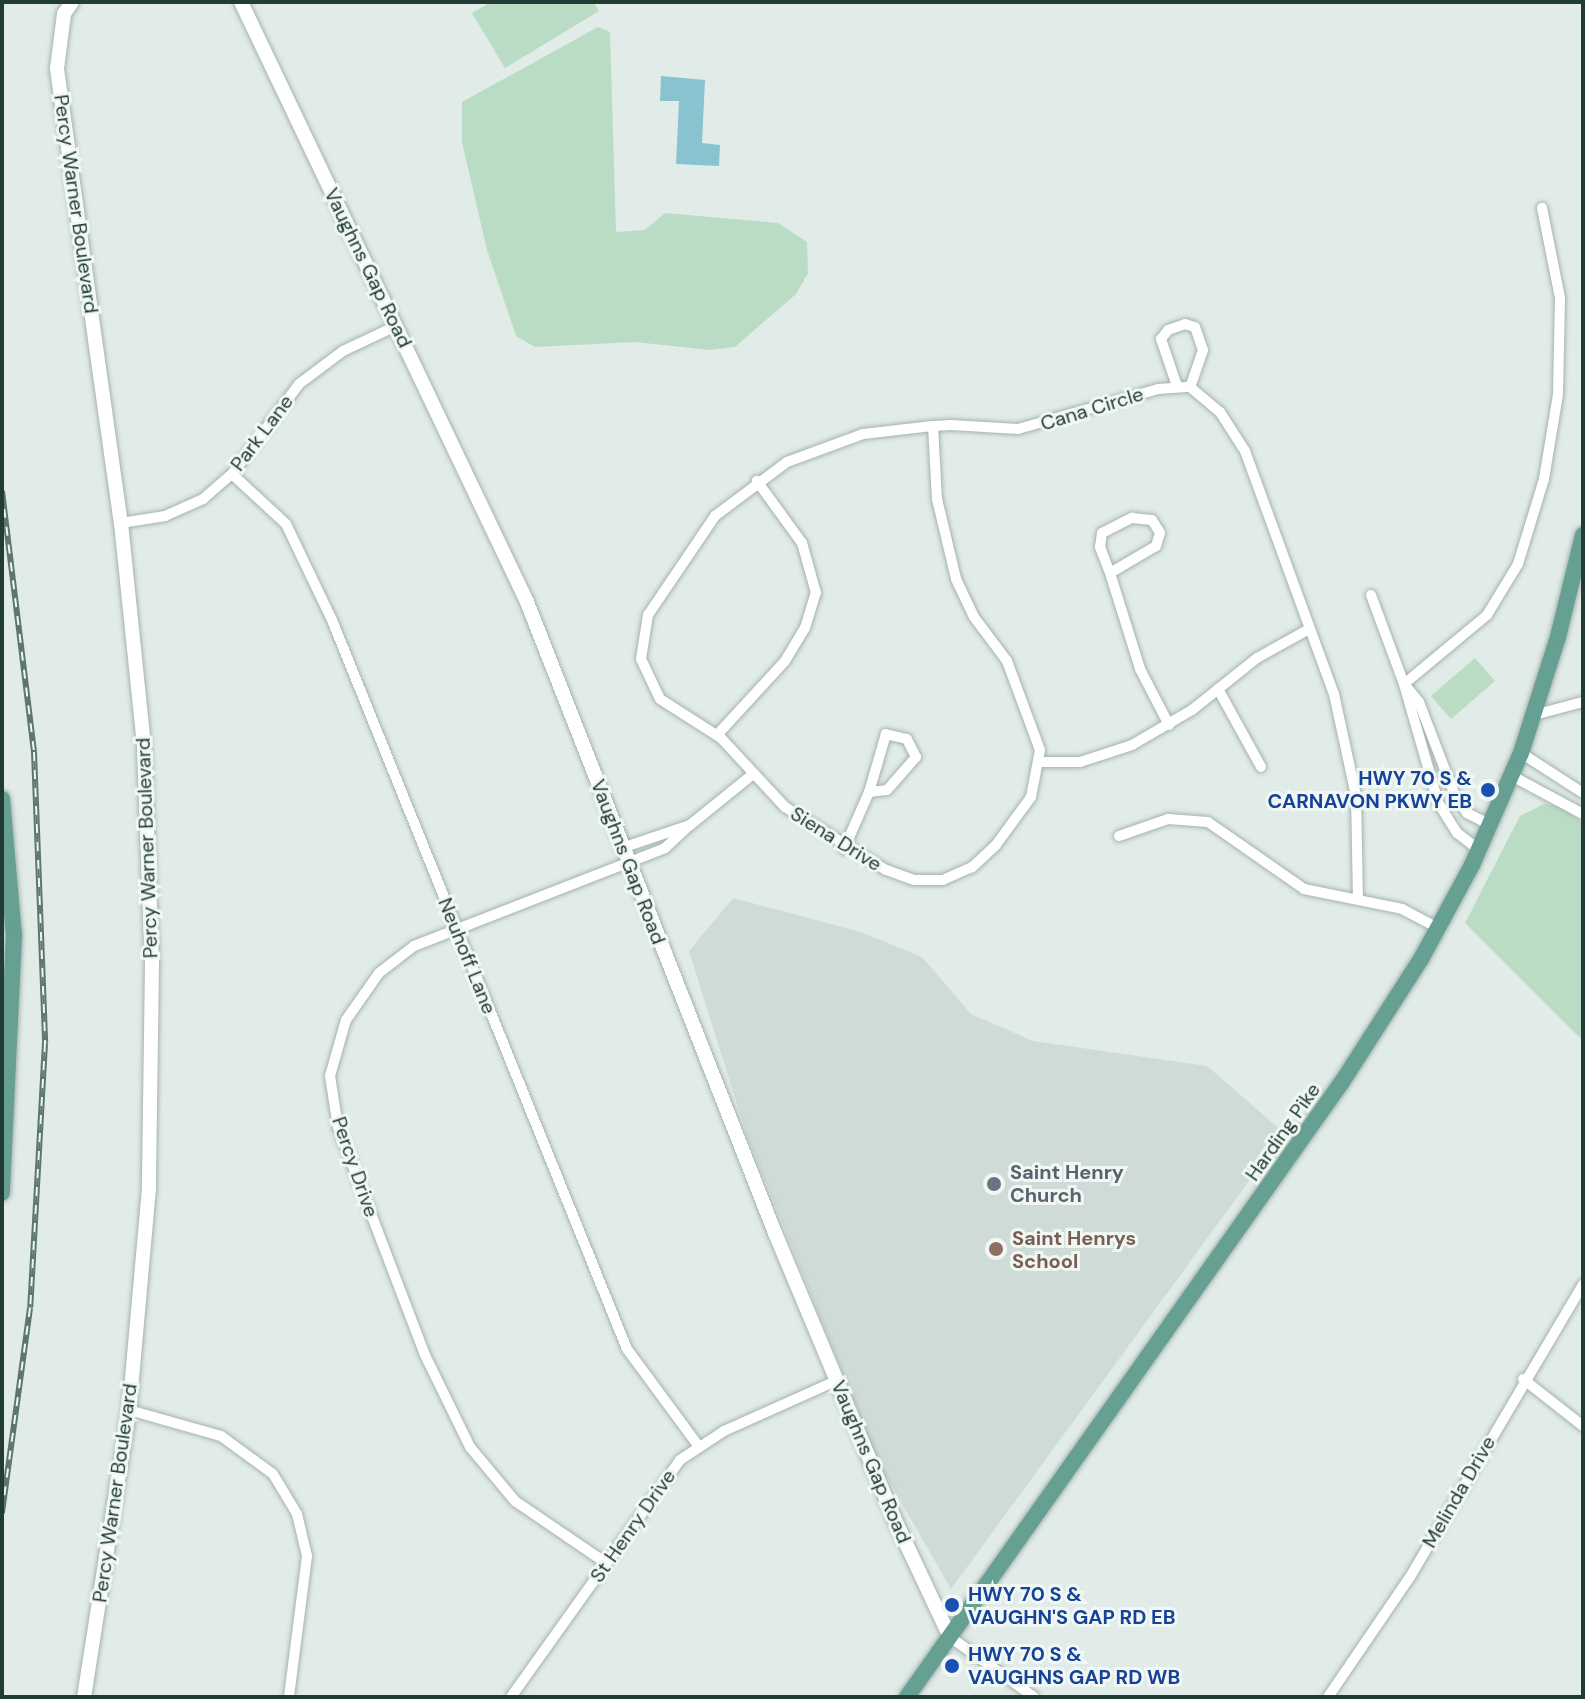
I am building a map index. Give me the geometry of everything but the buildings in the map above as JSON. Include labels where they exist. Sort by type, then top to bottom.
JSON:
[{"type":"main road","name":"Harding Pike","points":[[907,1697],[1342,1082],[1438,928],[1491,825],[1521,753],[1583,535]]},
{"type":"main road","points":[[2,799],[14,935],[2,1193]]},
{"type":"street","name":"Percy Warner Boulevard","points":[[72,2],[64,14],[57,69],[121,523],[144,745],[152,964],[149,1188],[129,1410],[84,1697]]},
{"type":"street","name":"Vaughns Gap Road","points":[[241,2],[527,602],[627,863],[836,1381],[950,1637]]},
{"type":"street","points":[[1404,684],[1447,654],[1497,604],[1532,523],[1554,430],[1560,344],[1557,274],[1542,208]]},
{"type":"street","points":[[1177,386],[1161,339],[1168,330],[1185,324],[1195,327],[1203,350],[1190,387],[1220,412],[1245,451],[1350,752],[1359,837],[1358,900]]},
{"type":"street","name":"Park Lane","points":[[121,523],[165,516],[203,499],[232,474],[299,384],[343,351],[396,326]]},
{"type":"street","name":"Cana Circle","points":[[717,735],[673,710],[654,692],[641,659],[641,634],[648,615],[690,547],[725,506],[757,481],[831,443],[933,426],[1029,428],[1177,386],[1190,387]]},
{"type":"street","name":"Siena Drive","points":[[717,735],[772,797],[844,849],[914,880],[958,875],[1015,824],[1031,797],[1040,762],[1034,726],[1012,670],[968,609],[951,565],[937,499],[933,426]]},
{"type":"street","name":"Neuhoff Lane","points":[[232,474],[286,524],[374,714],[455,927],[627,1349],[697,1444]]},
{"type":"street","points":[[717,735],[785,661],[805,628],[816,593],[802,543],[757,481]]},
{"type":"street","points":[[1110,573],[1156,546],[1160,533],[1152,520],[1136,516],[1102,533],[1100,547],[1140,669],[1169,725]]},
{"type":"street","points":[[1371,595],[1404,684],[1438,802],[1457,833],[1479,850]]},
{"type":"street","points":[[1040,762],[1080,762],[1110,754],[1169,725],[1257,658],[1309,629]]},
{"type":"street","points":[[1404,684],[1419,702],[1455,796],[1467,813],[1491,825]]},
{"type":"street","points":[[1218,689],[1261,767]]},
{"type":"street","points":[[1534,715],[1583,702]]},
{"type":"street","points":[[844,849],[869,792],[886,734],[911,742],[916,751],[913,761],[885,792],[869,792]]},
{"type":"street","points":[[1521,753],[1583,793]]},
{"type":"street","name":"Percy Drive","points":[[606,1563],[515,1501],[470,1447],[425,1355],[338,1127],[330,1076],[346,1020],[379,973],[414,946],[455,927],[665,848],[752,775]]},
{"type":"street","points":[[1512,776],[1583,814]]},
{"type":"street","points":[[1119,836],[1159,820],[1200,820],[1223,831],[1296,885],[1402,909],[1438,928]]},
{"type":"street","points":[[622,848],[690,825]]},
{"type":"street","name":"Melinda Drive","points":[[1328,1697],[1417,1566],[1523,1379],[1583,1284]]},
{"type":"street","points":[[1523,1379],[1583,1426]]},
{"type":"street","name":"St Henry Drive","points":[[511,1697],[657,1487],[697,1444],[836,1381]]},
{"type":"street","points":[[129,1410],[221,1436],[273,1474],[297,1514],[307,1556],[289,1697]]},
{"type":"street","points":[[950,1637],[1034,1697]]},
{"type":"shaded area","name":"Saint Henrys School","points":[[733,898],[858,931],[922,957],[971,1014],[1033,1041],[1207,1066],[1284,1133],[951,1589],[881,1467],[747,1136],[689,951]]},
{"type":"green space","points":[[491,2],[593,2],[599,11],[505,68],[472,13]]},
{"type":"green space","points":[[598,27],[610,32],[616,232],[645,230],[665,213],[778,223],[807,242],[808,273],[796,294],[735,347],[709,350],[635,342],[535,347],[516,336],[487,250],[462,142],[462,102]]},
{"type":"green space","points":[[1475,658],[1495,681],[1451,719],[1431,696]]},
{"type":"green space","points":[[1544,804],[1559,806],[1583,823],[1583,1041],[1465,923],[1520,816]]},
{"type":"water","points":[[661,76],[705,80],[702,143],[720,145],[719,166],[676,164],[679,101],[660,101]]},
{"type":"railway","points":[[2,491],[34,752],[45,1043],[30,1308],[2,1513]]},
{"type":"place","name":"HWY 70 S & CARNAVON PKWY EB","points":[[1488,790]]},
{"type":"place","name":"Saint Henry Church","points":[[994,1184]]},
{"type":"place","name":"Saint Henrys School","points":[[996,1249]]},
{"type":"place","name":"HWY 70 S & VAUGHN'S GAP RD EB","points":[[952,1605]]},
{"type":"place","name":"HWY 70 S & VAUGHNS GAP RD WB","points":[[952,1666]]}]
